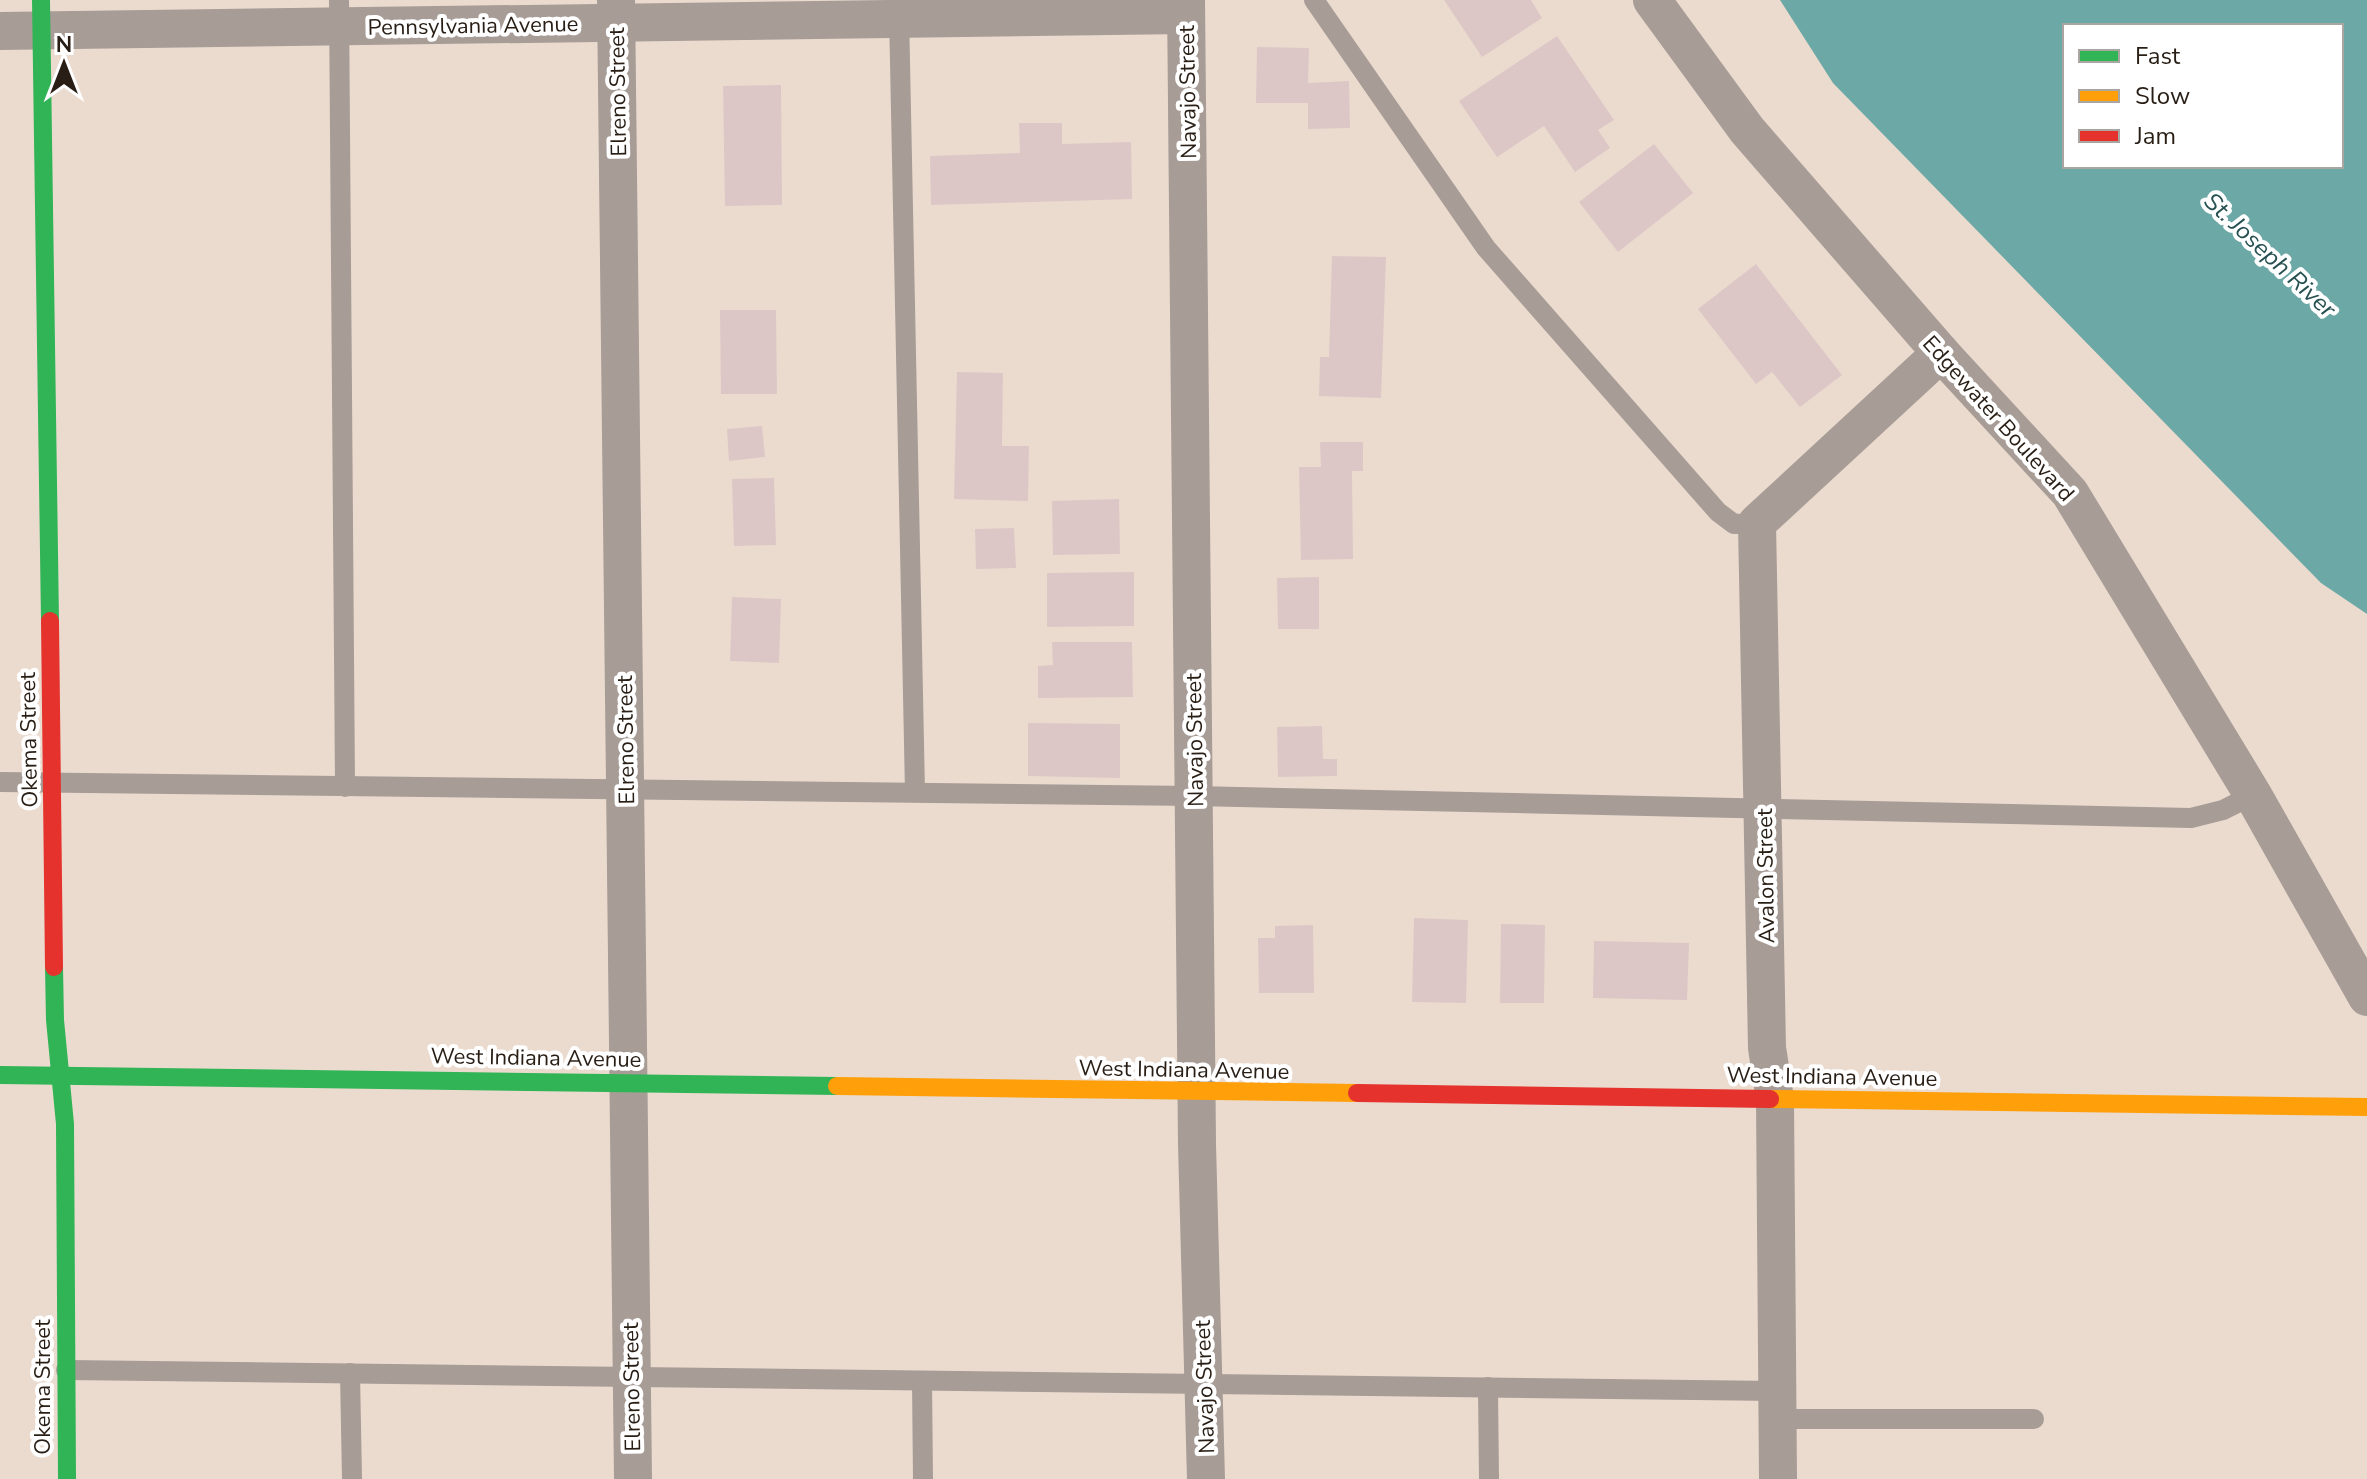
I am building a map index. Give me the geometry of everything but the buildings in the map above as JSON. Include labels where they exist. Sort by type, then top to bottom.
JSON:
[{"type":"street","name":"Edgewater Boulevard","points":[[1652,0],[1747,130],[1941,353],[2070,493],[2253,795],[2367,997]]},
{"type":"street","name":"Pennsylvania Avenue","points":[[0,31],[41,15],[1186,8]]},
{"type":"street","name":"Navajo Street","points":[[1186,8],[1197,1093],[1206,1479]]},
{"type":"street","name":"Elreno Street","points":[[616,12],[633,1479]]},
{"type":"street","name":"Okema Street","points":[[41,15],[58,1076],[65,1124],[67,1479]]},
{"type":"street","points":[[1757,523],[1941,353]]},
{"type":"street","name":"Avalon Street","points":[[1757,523],[1767,1048],[1775,1099],[1778,1479]]},
{"type":"street","name":"West Indiana Avenue","points":[[0,1075],[2367,1107]]},
{"type":"lane","points":[[1314,0],[1486,248],[1718,512],[1734,524],[1757,523]]},
{"type":"lane","points":[[900,10],[915,792]]},
{"type":"lane","points":[[339,13],[345,787]]},
{"type":"lane","points":[[0,782],[1195,796],[2191,818],[2223,810],[2253,795]]},
{"type":"lane","points":[[66,1370],[1488,1387],[2034,1419]]},
{"type":"lane","points":[[350,1373],[352,1479]]},
{"type":"lane","points":[[922,1381],[923,1479]]},
{"type":"lane","points":[[1488,1387],[1489,1479]]},
{"type":"water","name":"St. Joseph River","points":[[1780,0],[2367,0],[2367,614],[2321,583],[1833,83]]},
{"type":"traffic: fast","points":[[41,0],[50,621]]},
{"type":"traffic: fast","points":[[54,967],[55,1020],[65,1124],[67,1479]]},
{"type":"traffic: fast","points":[[0,1075],[837,1086]]},
{"type":"traffic: slow","points":[[837,1086],[1357,1093]]},
{"type":"traffic: slow","points":[[1770,1099],[2367,1107]]},
{"type":"traffic: jam","points":[[50,621],[54,967]]},
{"type":"traffic: jam","points":[[1357,1093],[1770,1099]]}]
